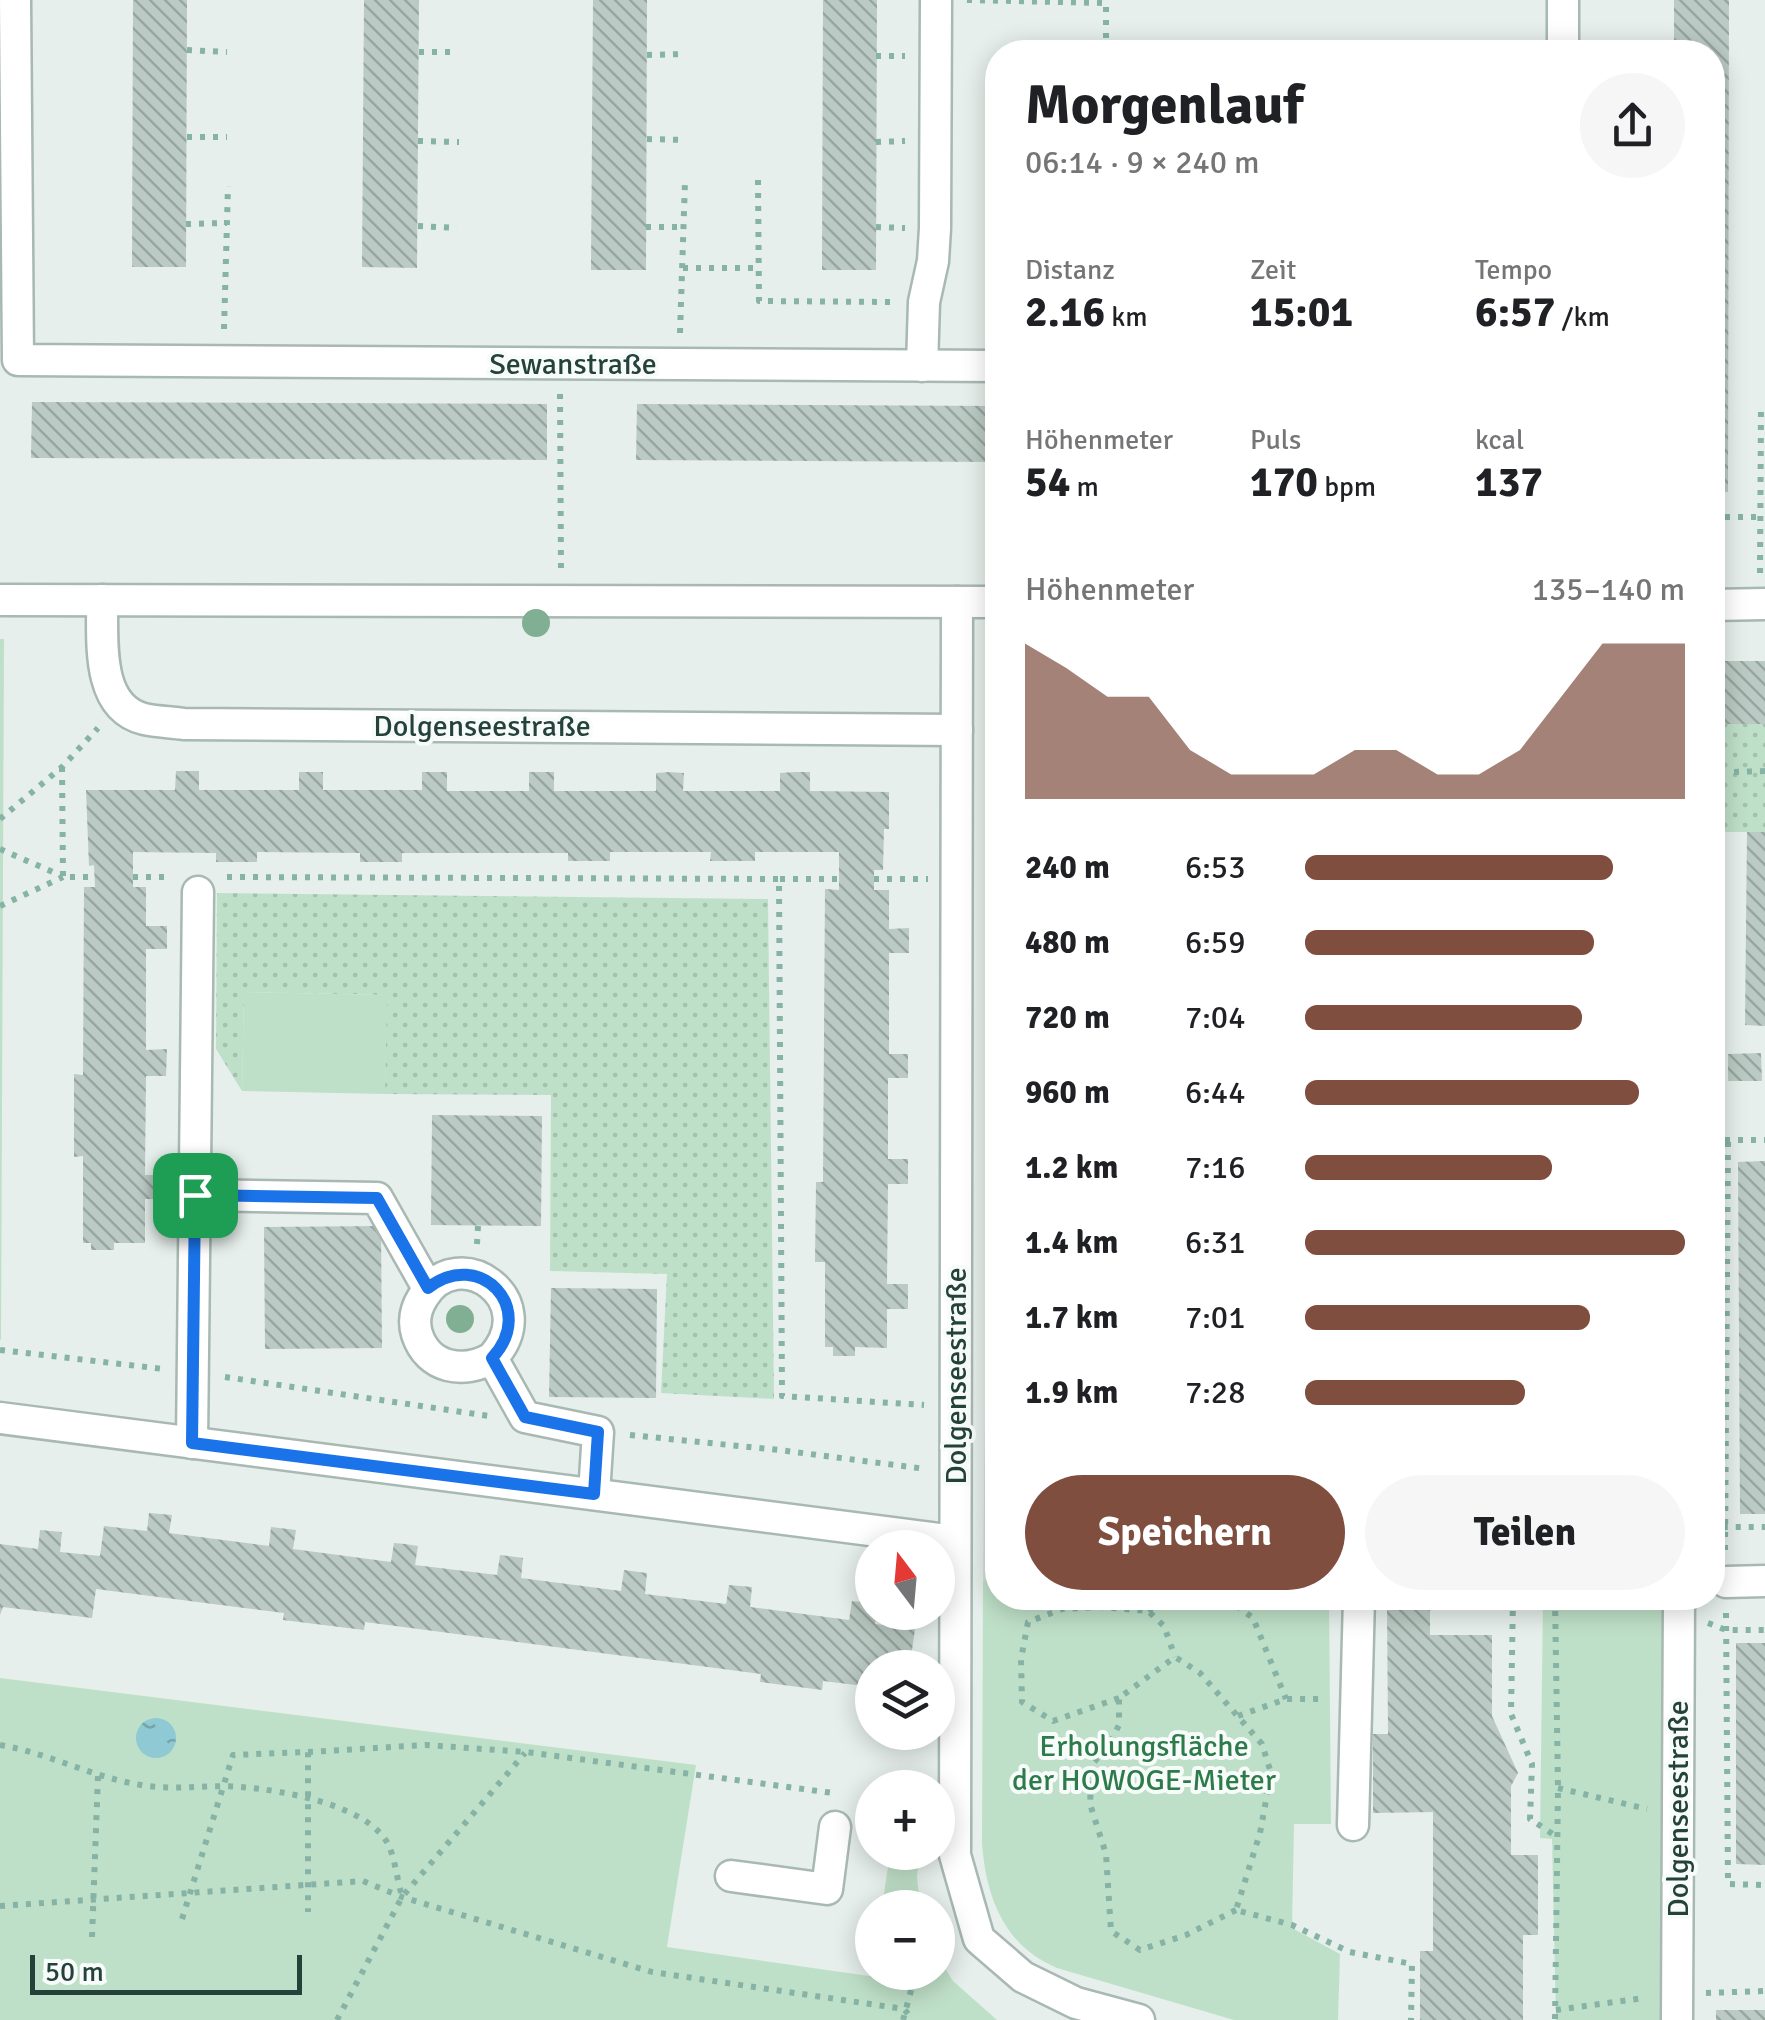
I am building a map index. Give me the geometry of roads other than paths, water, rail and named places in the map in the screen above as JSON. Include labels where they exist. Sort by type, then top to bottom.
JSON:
[{"type":"street","name":"Sewanstraße","points":[[15,0],[18,360],[985,366]]},
{"type":"street","points":[[922,366],[924,302],[935,228],[936,0]]},
{"type":"street","points":[[1563,0],[1563,40]]},
{"type":"street","points":[[0,600],[985,602]]},
{"type":"street","name":"Dolgenseestraße","points":[[102,600],[104,669],[120,706],[140,718],[184,724],[957,730]]},
{"type":"street","name":"Dolgenseestraße","points":[[955,1541],[957,602]]},
{"type":"street","points":[[1725,605],[1762,604]]},
{"type":"street","points":[[192,1443],[195,1195],[208,884]]},
{"type":"street","points":[[195,1195],[377,1198],[428,1288]]},
{"type":"street","points":[[476,1275],[497,1289],[506,1302],[510,1318],[506,1338],[492,1358],[470,1368],[457,1368],[445,1366],[426,1352],[415,1325],[420,1301],[438,1280],[476,1275]]},
{"type":"street","points":[[492,1358],[525,1417],[598,1432],[594,1494]]},
{"type":"street","points":[[0,1418],[871,1530]]},
{"type":"street","points":[[1726,1582],[1765,1581]]},
{"type":"street","points":[[1353,1825],[1359,1610]]},
{"type":"street","name":"Dolgenseestraße","points":[[1677,2007],[1679,1610]]},
{"type":"street","name":"Dolgenseestraße","points":[[955,1630],[955,1855],[979,1940],[1023,1977],[1076,2003],[1138,2020]]},
{"type":"street","points":[[730,1876],[827,1888],[835,1827]]},
{"type":"water","points":[[156,1718],[170,1724],[176,1738],[170,1752],[156,1758],[142,1752],[136,1738],[142,1724]]},
{"type":"park label","name":"Erholungsfläche der HOWOGE-Mieter","points":[[1144,1763]]}]
